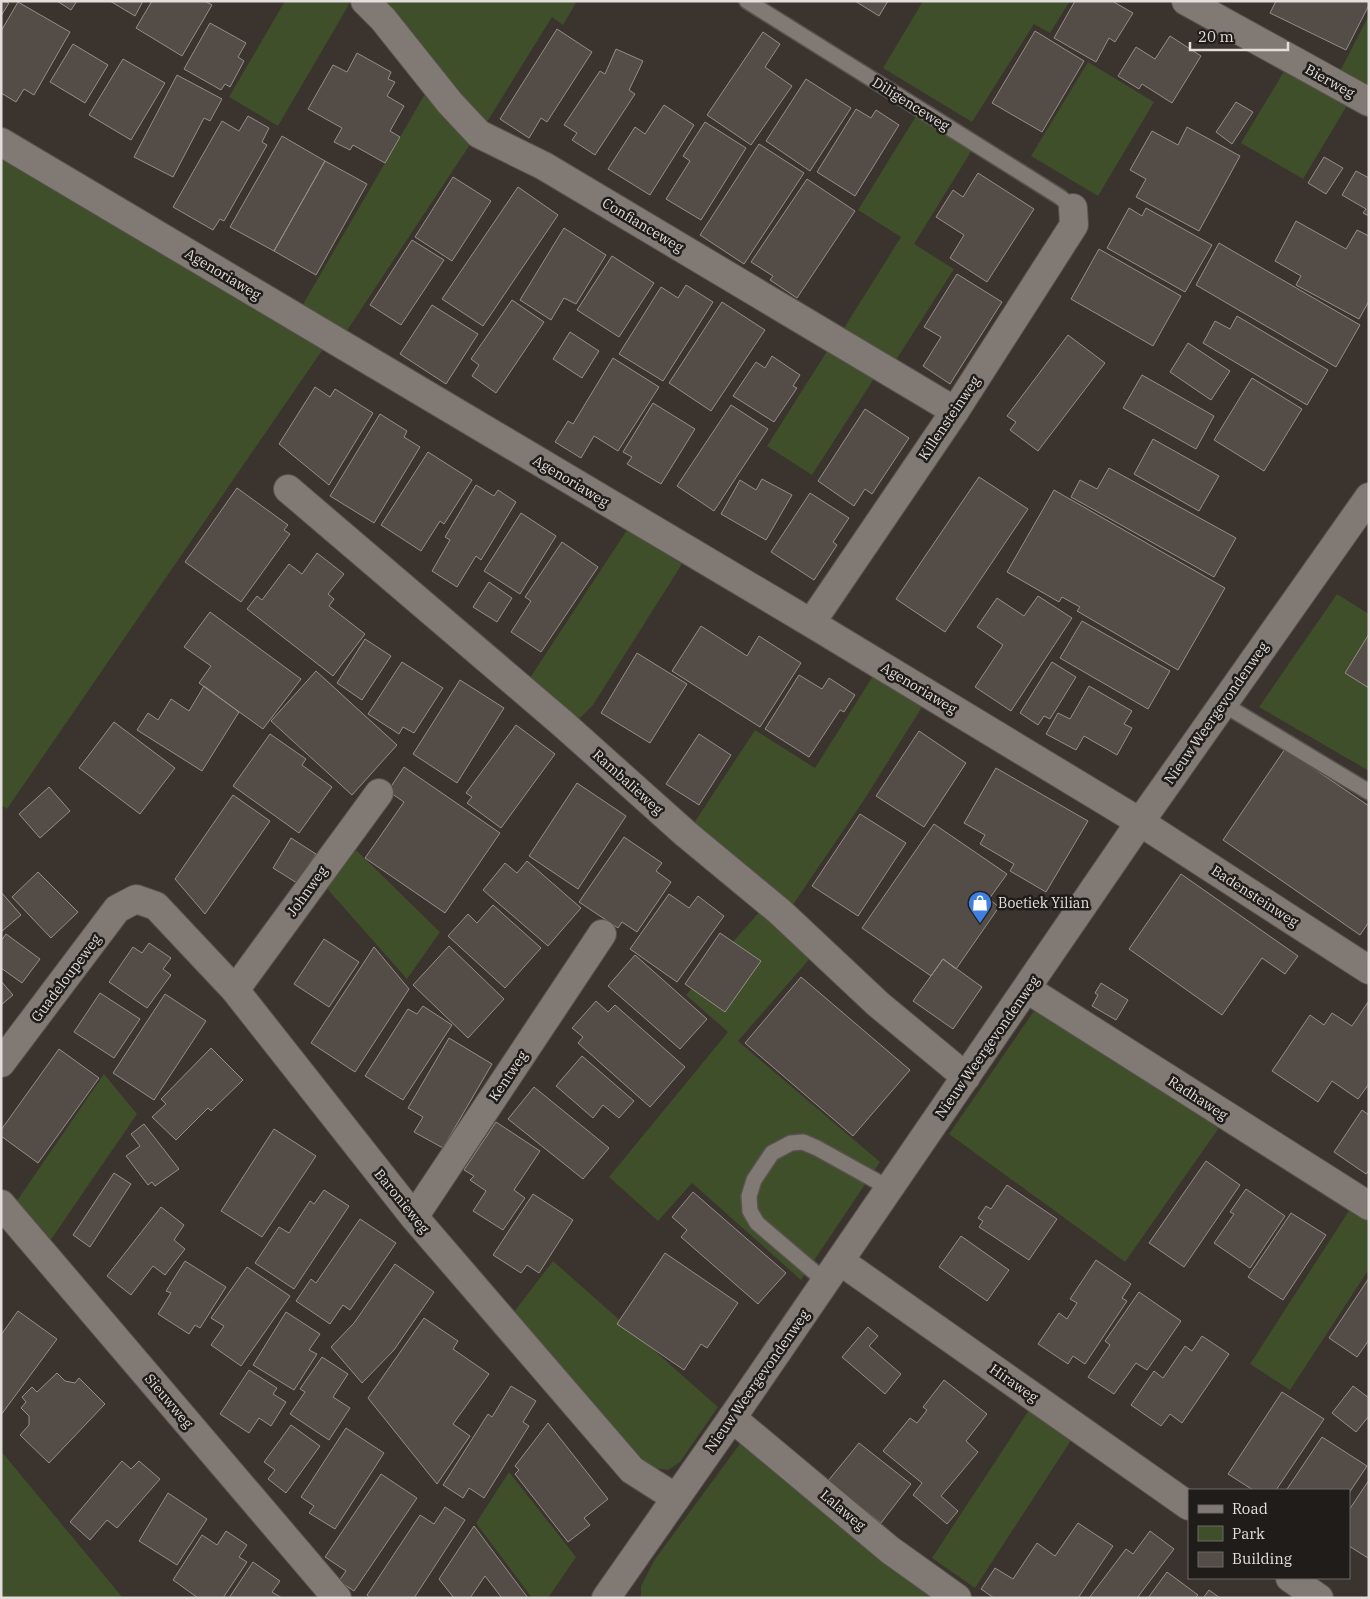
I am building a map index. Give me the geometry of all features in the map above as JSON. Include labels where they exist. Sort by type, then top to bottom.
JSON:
[{"type":"street","name":"Confianceweg","points":[[365,1],[383,19],[450,103],[479,134],[544,166],[955,411]]},
{"type":"street","name":"Bierweg","points":[[1186,1],[1369,102]]},
{"type":"street","name":"Agenoriaweg","points":[[1,142],[811,623],[1140,822]]},
{"type":"street","name":"Killensteinweg","points":[[811,623],[955,411],[1074,226],[1073,208]]},
{"type":"street","name":"Rambalieweg","points":[[288,490],[562,723],[686,834],[779,911],[878,1004],[966,1077]]},
{"type":"street","name":"Nieuw Weergevondenweg","points":[[611,1596],[676,1498],[1140,822],[1369,497]]},
{"type":"street","name":"Johnweg","points":[[235,990],[380,793]]},
{"type":"street","name":"Badensteinweg","points":[[1140,822],[1369,970]]},
{"type":"street","name":"Baronieweg","points":[[136,899],[156,906],[235,990],[414,1217],[632,1470],[676,1498]]},
{"type":"street","name":"Guadeloupeweg","points":[[1,1064],[117,909],[136,899]]},
{"type":"street","name":"Kentweg","points":[[414,1217],[602,934]]},
{"type":"street","name":"Radhaweg","points":[[1027,989],[1369,1206]]},
{"type":"street","name":"Sieuwweg","points":[[1,1204],[337,1598]]},
{"type":"street","name":"Hiraweg","points":[[832,1271],[1188,1505]]},
{"type":"street","name":"Lalaweg","points":[[732,1418],[890,1550],[957,1598]]},
{"type":"street","points":[[1291,1579],[1319,1598]]},
{"type":"lane","name":"Diligenceweg","points":[[747,1],[1060,197],[1073,208]]},
{"type":"lane","points":[[1223,704],[1369,792]]},
{"type":"lane","points":[[832,1271],[757,1223],[750,1211],[748,1196],[754,1180],[772,1153],[791,1143],[803,1142],[889,1188]]},
{"type":"green space","points":[[285,1],[351,1],[278,126],[229,97]]},
{"type":"green space","points":[[378,1],[577,1],[563,25],[552,17],[487,122],[458,102]]},
{"type":"green space","points":[[923,1],[1070,1],[1050,33],[1034,24],[972,122],[883,68]]},
{"type":"green space","points":[[1369,15],[1369,94],[1337,77]]},
{"type":"green space","points":[[1088,62],[1154,102],[1098,196],[1031,156]]},
{"type":"green space","points":[[1286,68],[1348,104],[1303,179],[1241,143]]},
{"type":"green space","points":[[429,87],[473,140],[346,332],[302,306]]},
{"type":"green space","points":[[921,108],[977,142],[914,244],[954,269],[896,360],[844,328],[901,237],[858,210]]},
{"type":"green space","points":[[1,158],[323,349],[7,809],[1,805]]},
{"type":"green space","points":[[829,348],[875,377],[812,475],[767,446]]},
{"type":"green space","points":[[627,530],[682,564],[593,705],[575,723],[526,684]]},
{"type":"green space","points":[[1337,594],[1369,614],[1369,771],[1259,707]]},
{"type":"green space","points":[[873,676],[922,707],[864,800],[790,909],[692,826],[755,730],[815,768]]},
{"type":"green space","points":[[353,847],[440,932],[407,979],[323,884]]},
{"type":"green space","points":[[761,910],[813,955],[738,1041],[880,1162],[801,1280],[692,1183],[658,1221],[609,1177],[728,1032],[686,995]]},
{"type":"green space","points":[[1034,1011],[1090,1037],[1223,1122],[1125,1262],[949,1134]]},
{"type":"green space","points":[[104,1074],[137,1114],[48,1244],[14,1205]]},
{"type":"green space","points":[[1352,1206],[1369,1217],[1369,1269],[1290,1390],[1250,1364]]},
{"type":"green space","points":[[553,1261],[718,1407],[680,1462],[668,1470],[654,1468],[643,1463],[514,1312]]},
{"type":"green space","points":[[1029,1410],[1072,1439],[975,1588],[932,1558]]},
{"type":"green space","points":[[745,1437],[945,1598],[789,1598],[787,1596],[785,1598],[641,1598],[641,1586],[655,1559]]},
{"type":"green space","points":[[1,1451],[123,1598],[1,1598]]},
{"type":"green space","points":[[509,1472],[576,1557],[548,1598],[532,1598],[476,1523]]},
{"type":"building","points":[[1,1],[9,3],[1,16]]},
{"type":"building","points":[[57,1],[77,1],[71,10]]},
{"type":"building","points":[[110,1],[143,1],[135,16]]},
{"type":"building","points":[[152,1],[205,1],[212,5],[182,56],[136,28]]},
{"type":"building","points":[[855,1],[888,1],[879,16]]},
{"type":"building","points":[[1075,1],[1112,1],[1133,13],[1115,42],[1109,38],[1096,62],[1054,38]]},
{"type":"building","points":[[1276,1],[1369,1],[1369,5],[1346,50],[1270,13]]},
{"type":"building","points":[[18,2],[70,32],[34,95],[24,89],[16,102],[1,93],[1,31]]},
{"type":"building","points":[[210,23],[246,43],[238,57],[244,61],[230,87],[225,84],[221,90],[184,69]]},
{"type":"building","points":[[557,29],[592,52],[547,122],[541,118],[529,138],[500,119]]},
{"type":"building","points":[[1035,31],[1084,61],[1042,132],[992,103]]},
{"type":"building","points":[[763,32],[780,44],[765,67],[792,86],[751,145],[707,115]]},
{"type":"building","points":[[1170,36],[1201,56],[1172,103],[1142,84],[1139,89],[1118,76],[1136,47],[1155,59]]},
{"type":"building","points":[[73,44],[108,65],[85,103],[50,82]]},
{"type":"building","points":[[616,49],[643,61],[629,90],[635,94],[595,155],[572,140],[577,133],[564,125],[600,71],[605,74]]},
{"type":"building","points":[[357,53],[391,72],[388,79],[395,82],[387,96],[404,106],[390,131],[400,137],[385,163],[353,145],[350,150],[334,142],[342,128],[308,109],[333,65],[347,72]]},
{"type":"building","points":[[123,59],[165,83],[131,140],[89,115]]},
{"type":"building","points":[[177,75],[222,99],[210,121],[204,118],[173,177],[134,157]]},
{"type":"building","points":[[806,79],[851,108],[810,171],[766,141]]},
{"type":"building","points":[[1236,102],[1253,112],[1232,144],[1216,132]]},
{"type":"building","points":[[664,105],[694,125],[650,195],[608,169],[635,127],[645,134]]},
{"type":"building","points":[[856,109],[871,118],[876,110],[899,125],[855,196],[817,172]]},
{"type":"building","points":[[248,116],[269,128],[262,142],[267,145],[224,221],[220,219],[213,230],[173,207],[222,121],[239,131]]},
{"type":"building","points":[[705,122],[746,148],[701,220],[666,199],[690,161],[683,156]]},
{"type":"building","points":[[1187,127],[1240,156],[1199,231],[1136,197],[1146,179],[1130,170],[1152,131],[1178,145]]},
{"type":"building","points":[[282,136],[325,161],[274,251],[230,227]]},
{"type":"building","points":[[759,144],[804,173],[744,264],[700,235]]},
{"type":"building","points":[[1324,157],[1343,168],[1326,194],[1308,183]]},
{"type":"building","points":[[325,161],[367,184],[316,275],[274,251]]},
{"type":"building","points":[[1356,171],[1369,178],[1369,216],[1363,213],[1366,209],[1342,195]]},
{"type":"building","points":[[978,173],[1034,209],[987,282],[950,258],[964,235],[936,217],[953,190],[963,197]]},
{"type":"building","points":[[453,177],[491,201],[452,261],[415,237]]},
{"type":"building","points":[[807,179],[855,211],[797,298],[770,280],[773,276],[751,262]]},
{"type":"building","points":[[518,187],[558,215],[483,326],[442,299]]},
{"type":"building","points":[[1129,208],[1142,216],[1146,208],[1212,245],[1185,292],[1107,248]]},
{"type":"building","points":[[1296,221],[1346,249],[1357,230],[1369,236],[1369,301],[1359,319],[1296,285],[1301,276],[1275,261]]},
{"type":"building","points":[[564,228],[606,255],[576,304],[564,298],[551,320],[520,300]]},
{"type":"building","points":[[412,240],[444,260],[401,325],[370,305]]},
{"type":"building","points":[[1219,243],[1360,325],[1336,367],[1196,285]]},
{"type":"building","points":[[1099,249],[1181,296],[1153,346],[1071,299]]},
{"type":"building","points":[[612,256],[654,283],[619,337],[577,310]]},
{"type":"building","points":[[957,274],[1002,302],[950,384],[923,366],[941,337],[924,327]]},
{"type":"building","points":[[686,285],[713,302],[663,381],[619,354],[661,287],[678,298]]},
{"type":"building","points":[[512,300],[544,322],[496,393],[472,376],[479,365],[471,359]]},
{"type":"building","points":[[722,302],[765,330],[711,411],[669,383]]},
{"type":"building","points":[[432,305],[478,334],[446,384],[400,354]]},
{"type":"building","points":[[1237,316],[1328,370],[1307,405],[1203,343],[1215,321],[1230,329]]},
{"type":"building","points":[[570,332],[599,351],[582,378],[553,359]]},
{"type":"building","points":[[1068,335],[1105,363],[1038,451],[1010,430],[1016,422],[1007,416]]},
{"type":"building","points":[[1188,343],[1230,371],[1211,400],[1170,372]]},
{"type":"building","points":[[772,356],[800,375],[793,386],[797,388],[774,422],[733,396],[756,362],[765,368]]},
{"type":"building","points":[[613,358],[659,387],[618,451],[594,436],[581,458],[555,442],[568,421],[573,424]]},
{"type":"building","points":[[1142,375],[1214,416],[1196,449],[1123,408]]},
{"type":"building","points":[[1252,378],[1302,409],[1264,471],[1214,440]]},
{"type":"building","points":[[315,387],[330,397],[335,389],[373,413],[329,485],[279,444]]},
{"type":"building","points":[[653,403],[695,429],[661,484],[627,464],[632,457],[623,452]]},
{"type":"building","points":[[731,405],[768,429],[714,511],[677,486]]},
{"type":"building","points":[[865,409],[909,438],[872,494],[865,489],[854,506],[818,481]]},
{"type":"building","points":[[380,414],[407,431],[404,437],[420,447],[374,523],[330,496]]},
{"type":"building","points":[[1153,439],[1219,476],[1199,511],[1134,474]]},
{"type":"building","points":[[428,452],[472,480],[444,524],[440,521],[421,551],[381,525]]},
{"type":"building","points":[[1109,468],[1236,538],[1214,577],[1071,497],[1080,480],[1097,489]]},
{"type":"building","points":[[979,477],[1028,509],[945,632],[896,599]]},
{"type":"building","points":[[762,479],[792,495],[766,540],[721,514],[740,480],[756,490]]},
{"type":"building","points":[[476,485],[494,496],[498,490],[516,502],[481,560],[476,556],[457,587],[432,571],[450,540],[445,537]]},
{"type":"building","points":[[237,488],[288,525],[284,530],[290,534],[241,602],[185,562]]},
{"type":"building","points":[[1054,490],[1225,588],[1178,670],[1077,611],[1080,607],[1062,597],[1059,602],[1007,572]]},
{"type":"building","points":[[810,493],[849,518],[833,542],[837,545],[814,580],[771,552]]},
{"type":"building","points":[[521,513],[556,536],[520,594],[484,571]]},
{"type":"building","points":[[562,542],[598,567],[541,652],[511,632],[531,601],[525,597]]},
{"type":"building","points":[[317,553],[344,574],[328,594],[334,599],[329,606],[365,634],[333,676],[247,609],[257,596],[262,600],[289,564],[302,574]]},
{"type":"building","points":[[489,582],[512,598],[497,622],[473,607]]},
{"type":"building","points":[[1038,596],[1072,618],[1011,711],[975,687],[1003,645],[977,627],[997,598],[1024,616]]},
{"type":"building","points":[[210,612],[301,679],[263,729],[199,683],[211,666],[184,647]]},
{"type":"building","points":[[1082,621],[1170,671],[1148,709],[1060,658]]},
{"type":"building","points":[[701,626],[747,656],[759,636],[801,663],[760,727],[672,671]]},
{"type":"building","points":[[1369,634],[1369,688],[1345,673]]},
{"type":"building","points":[[365,639],[391,656],[362,700],[337,683]]},
{"type":"building","points":[[637,653],[687,684],[650,743],[601,713]]},
{"type":"building","points":[[402,662],[443,688],[414,733],[403,727],[399,734],[368,714]]},
{"type":"building","points":[[1052,662],[1076,677],[1050,719],[1044,716],[1038,725],[1020,713]]},
{"type":"building","points":[[316,671],[397,745],[352,795],[271,721]]},
{"type":"building","points":[[799,675],[822,689],[829,678],[855,695],[844,712],[840,710],[809,757],[765,729]]},
{"type":"building","points":[[460,680],[504,708],[457,783],[413,754]]},
{"type":"building","points":[[204,686],[239,712],[202,771],[137,730],[148,713],[158,720],[171,699],[189,711]]},
{"type":"building","points":[[1089,686],[1132,711],[1124,724],[1132,728],[1117,755],[1084,736],[1076,750],[1046,734],[1058,713],[1070,719]]},
{"type":"building","points":[[114,722],[175,768],[140,814],[79,768]]},
{"type":"building","points":[[516,725],[555,754],[501,828],[467,803],[472,797],[466,793]]},
{"type":"building","points":[[919,731],[966,763],[924,827],[876,796]]},
{"type":"building","points":[[270,734],[306,759],[302,765],[332,787],[299,833],[233,786]]},
{"type":"building","points":[[699,734],[731,755],[699,805],[666,784]]},
{"type":"building","points":[[1285,749],[1369,806],[1369,922],[1360,935],[1223,840]]},
{"type":"building","points":[[404,767],[500,833],[445,913],[365,858],[404,802],[388,791]]},
{"type":"building","points":[[996,768],[1088,821],[1046,892],[1010,871],[1014,864],[980,844],[985,835],[964,823]]},
{"type":"building","points":[[577,783],[626,816],[578,889],[529,856]]},
{"type":"building","points":[[49,787],[70,811],[40,838],[19,814]]},
{"type":"building","points":[[233,795],[270,821],[205,914],[175,879]]},
{"type":"building","points":[[860,814],[906,843],[858,916],[812,886]]},
{"type":"building","points":[[934,824],[1007,874],[989,899],[999,907],[956,969],[943,959],[931,976],[862,928]]},
{"type":"building","points":[[624,837],[662,863],[656,871],[671,882],[637,932],[622,922],[618,928],[579,902]]},
{"type":"building","points":[[291,838],[316,854],[297,883],[273,868]]},
{"type":"building","points":[[527,861],[581,908],[548,946],[483,890],[505,863],[517,873]]},
{"type":"building","points":[[38,872],[78,912],[51,938],[12,897]]},
{"type":"building","points":[[1181,874],[1298,956],[1285,974],[1262,958],[1222,1015],[1129,949]]},
{"type":"building","points":[[1,892],[21,915],[1,932]]},
{"type":"building","points":[[669,894],[689,908],[698,896],[724,916],[677,982],[630,949]]},
{"type":"building","points":[[493,905],[541,948],[505,988],[448,936],[468,914],[477,923]]},
{"type":"building","points":[[720,933],[761,961],[725,1012],[685,984]]},
{"type":"building","points":[[6,934],[40,959],[22,983],[1,968],[1,941]]},
{"type":"building","points":[[324,939],[359,962],[329,1007],[294,984]]},
{"type":"building","points":[[149,943],[171,958],[163,969],[171,975],[147,1008],[109,982],[133,947],[142,953]]},
{"type":"building","points":[[449,946],[504,999],[468,1038],[413,985]]},
{"type":"building","points":[[374,947],[409,989],[355,1072],[311,1043]]},
{"type":"building","points":[[635,955],[707,1019],[680,1049],[608,986]]},
{"type":"building","points":[[943,959],[982,987],[953,1029],[913,1001]]},
{"type":"building","points":[[801,977],[910,1070],[853,1136],[745,1043]]},
{"type":"building","points":[[1,981],[13,995],[1,1005]]},
{"type":"building","points":[[1101,983],[1128,1000],[1116,1020],[1092,1006],[1098,995],[1095,993]]},
{"type":"building","points":[[100,993],[140,1019],[114,1058],[74,1032]]},
{"type":"building","points":[[165,994],[206,1021],[154,1100],[113,1073]]},
{"type":"building","points":[[596,1001],[608,1012],[615,1005],[685,1067],[650,1107],[578,1043],[583,1037],[572,1028]]},
{"type":"building","points":[[1368,1002],[1369,1084],[1358,1099],[1332,1081],[1318,1102],[1272,1071],[1310,1015],[1324,1025],[1332,1013],[1352,1026]]},
{"type":"building","points":[[423,1006],[452,1025],[403,1100],[365,1076],[408,1009],[417,1014]]},
{"type":"building","points":[[449,1038],[492,1064],[443,1148],[414,1132],[423,1117],[408,1108]]},
{"type":"building","points":[[211,1048],[243,1080],[211,1111],[208,1108],[176,1140],[152,1117],[166,1104],[161,1099]]},
{"type":"building","points":[[59,1049],[99,1078],[38,1163],[1,1136],[1,1130]]},
{"type":"building","points":[[582,1056],[634,1101],[619,1118],[603,1105],[593,1118],[556,1086]]},
{"type":"building","points":[[534,1087],[609,1148],[583,1179],[508,1119]]},
{"type":"building","points":[[1362,1110],[1369,1115],[1369,1170],[1366,1174],[1334,1152]]},
{"type":"building","points":[[496,1122],[540,1151],[514,1190],[525,1198],[503,1230],[473,1211],[486,1191],[470,1180],[474,1176],[464,1170]]},
{"type":"building","points":[[144,1124],[179,1169],[155,1186],[152,1182],[148,1185],[126,1156],[140,1146],[131,1134]]},
{"type":"building","points":[[274,1129],[316,1156],[262,1237],[221,1211]]},
{"type":"building","points":[[1206,1161],[1240,1185],[1184,1267],[1149,1243]]},
{"type":"building","points":[[114,1173],[131,1184],[90,1247],[73,1235]]},
{"type":"building","points":[[1007,1185],[1057,1219],[1029,1260],[979,1227],[983,1221],[978,1218],[986,1206],[991,1209]]},
{"type":"building","points":[[1246,1189],[1285,1216],[1250,1268],[1214,1243],[1234,1214],[1230,1212]]},
{"type":"building","points":[[324,1190],[349,1206],[294,1289],[255,1263],[279,1227],[289,1233],[310,1201],[314,1204]]},
{"type":"building","points":[[693,1192],[786,1273],[758,1304],[681,1237],[687,1230],[672,1217]]},
{"type":"building","points":[[533,1194],[573,1220],[539,1273],[527,1265],[521,1273],[493,1255]]},
{"type":"building","points":[[161,1207],[184,1225],[174,1240],[185,1249],[165,1275],[153,1266],[131,1295],[107,1276]]},
{"type":"building","points":[[1291,1213],[1326,1235],[1283,1300],[1248,1277]]},
{"type":"building","points":[[360,1219],[396,1243],[350,1310],[343,1305],[330,1324],[296,1301],[311,1279],[316,1283]]},
{"type":"building","points":[[961,1236],[1009,1270],[987,1301],[939,1267]]},
{"type":"building","points":[[665,1253],[738,1303],[707,1348],[701,1344],[684,1370],[617,1324]]},
{"type":"building","points":[[1096,1260],[1131,1284],[1122,1298],[1127,1301],[1085,1364],[1073,1356],[1068,1364],[1038,1344],[1059,1313],[1067,1319],[1077,1303],[1070,1299]]},
{"type":"building","points":[[185,1261],[226,1287],[200,1328],[195,1325],[189,1334],[158,1314],[171,1293],[166,1291]]},
{"type":"building","points":[[395,1264],[434,1292],[394,1350],[362,1383],[331,1347],[354,1323]]},
{"type":"building","points":[[247,1267],[290,1296],[241,1366],[211,1345],[224,1326],[211,1318]]},
{"type":"building","points":[[1369,1278],[1369,1340],[1357,1357],[1329,1338]]},
{"type":"building","points":[[1139,1292],[1181,1321],[1147,1370],[1136,1363],[1114,1394],[1088,1377],[1110,1345],[1105,1341]]},
{"type":"building","points":[[18,1311],[57,1339],[1,1415],[1,1335]]},
{"type":"building","points":[[286,1312],[320,1334],[309,1350],[317,1354],[294,1390],[253,1365]]},
{"type":"building","points":[[424,1318],[458,1341],[453,1349],[489,1374],[453,1424],[470,1436],[437,1484],[368,1398]]},
{"type":"building","points":[[868,1327],[878,1336],[869,1346],[901,1374],[885,1394],[842,1357]]},
{"type":"building","points":[[1202,1336],[1229,1354],[1182,1423],[1170,1414],[1161,1426],[1131,1405],[1154,1371],[1163,1378],[1185,1346],[1192,1351]]},
{"type":"building","points":[[322,1357],[348,1374],[333,1397],[350,1408],[329,1440],[290,1414],[305,1392],[300,1389]]},
{"type":"building","points":[[249,1370],[277,1388],[273,1394],[286,1402],[271,1426],[259,1418],[249,1433],[220,1414]]},
{"type":"building","points":[[57,1373],[65,1381],[75,1383],[79,1378],[105,1404],[49,1463],[20,1435],[29,1425],[29,1416],[21,1408],[26,1402],[22,1397],[32,1387],[37,1392]]},
{"type":"building","points":[[944,1380],[987,1414],[966,1441],[978,1452],[941,1496],[958,1511],[947,1524],[913,1495],[922,1483],[883,1451],[910,1418],[917,1423],[927,1410],[923,1407]]},
{"type":"building","points":[[511,1386],[536,1401],[523,1422],[529,1426],[484,1498],[469,1488],[463,1498],[443,1485],[488,1414],[492,1417]]},
{"type":"building","points":[[1353,1386],[1369,1398],[1369,1416],[1356,1432],[1332,1413]]},
{"type":"building","points":[[1282,1392],[1324,1419],[1277,1489],[1251,1489],[1228,1474]]},
{"type":"building","points":[[548,1423],[608,1499],[584,1518],[590,1525],[568,1542],[515,1474],[519,1470],[515,1466]]},
{"type":"building","points":[[291,1425],[320,1446],[286,1493],[268,1479],[275,1470],[264,1462]]},
{"type":"building","points":[[346,1428],[384,1453],[335,1529],[309,1513],[314,1506],[301,1497]]},
{"type":"building","points":[[1322,1437],[1367,1466],[1350,1492],[1350,1489],[1287,1489]]},
{"type":"building","points":[[859,1443],[911,1484],[881,1523],[828,1481]]},
{"type":"building","points":[[122,1461],[131,1469],[139,1461],[160,1479],[117,1528],[107,1520],[90,1540],[70,1522]]},
{"type":"building","points":[[381,1474],[417,1498],[354,1591],[339,1581],[346,1571],[325,1557]]},
{"type":"building","points":[[1369,1480],[1368,1558],[1350,1547],[1350,1508]]},
{"type":"building","points":[[168,1493],[207,1519],[177,1565],[139,1541]]},
{"type":"building","points":[[445,1507],[465,1520],[414,1598],[370,1598],[367,1595],[420,1515],[434,1524]]},
{"type":"building","points":[[1078,1523],[1113,1546],[1078,1598],[994,1598],[981,1589],[995,1568],[1013,1579],[1037,1543],[1055,1556]]},
{"type":"building","points":[[474,1526],[528,1598],[502,1598],[485,1576],[470,1598],[454,1598],[439,1579]]},
{"type":"building","points":[[226,1531],[247,1545],[239,1557],[247,1562],[223,1598],[198,1598],[173,1580],[202,1535],[217,1545]]},
{"type":"building","points":[[1150,1531],[1174,1549],[1137,1598],[1089,1598],[1126,1549],[1133,1554]]},
{"type":"building","points":[[253,1562],[280,1581],[272,1592],[282,1598],[229,1598]]},
{"type":"building","points":[[1167,1572],[1198,1595],[1195,1598],[1148,1598]]},
{"type":"building","points":[[1209,1590],[1220,1598],[1203,1598]]},
{"type":"place","name":"Boetiek Yilian","points":[[980,924]]}]
